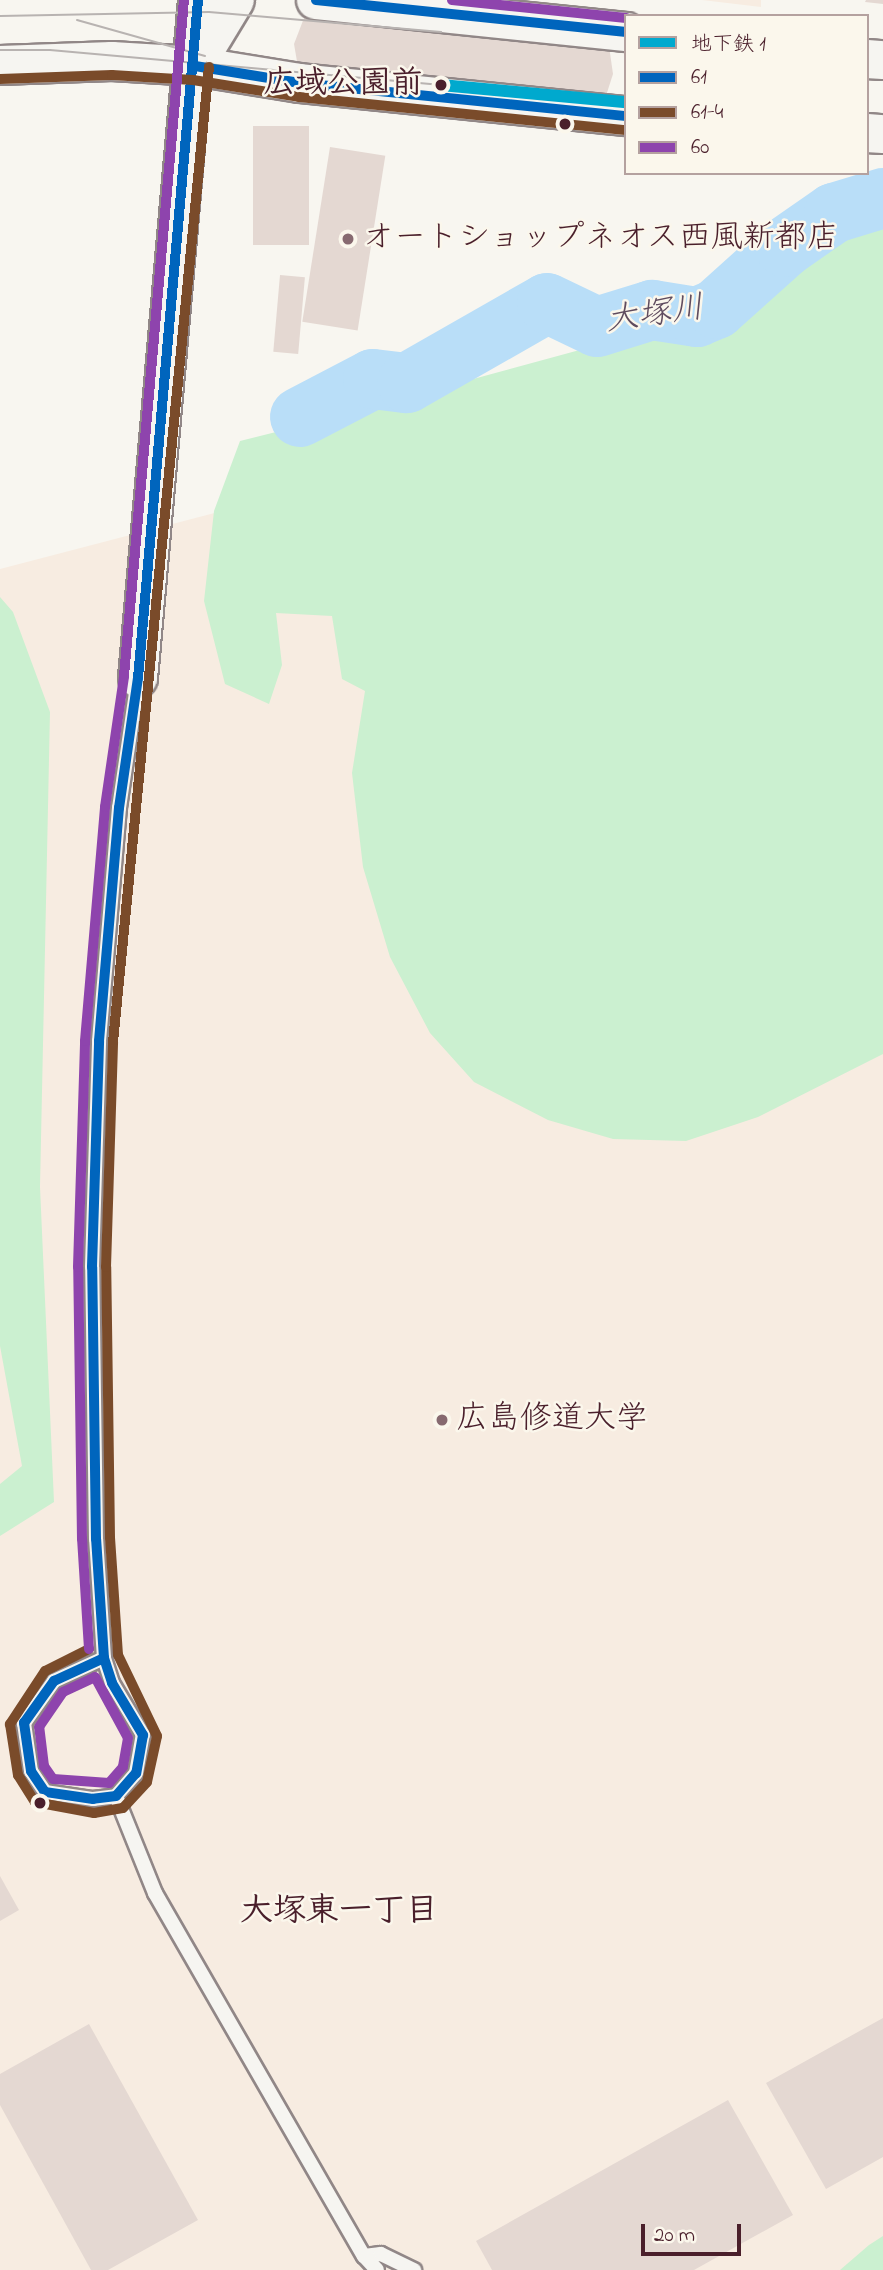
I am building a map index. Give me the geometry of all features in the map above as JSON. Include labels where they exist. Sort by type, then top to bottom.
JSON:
[{"type":"main road","points":[[138,678],[195,66],[198,0]]},
{"type":"main road","points":[[195,66],[235,0]]},
{"type":"main road","points":[[316,0],[624,32]]},
{"type":"main road","points":[[0,65],[112,61],[195,66],[300,83],[624,116]]},
{"type":"lane","points":[[104,1658],[54,1681],[24,1723],[31,1771],[45,1792],[93,1799],[116,1797],[135,1773],[143,1735],[112,1683],[104,1658],[96,1539],[92,1267],[99,1041],[119,808],[138,678]]},
{"type":"lane","points":[[116,1797],[155,1893],[365,2256],[377,2270]]},
{"type":"lane","points":[[365,2256],[381,2254],[414,2270]]},
{"type":"shaded area","points":[[702,0],[761,0],[761,7]]},
{"type":"shaded area","name":"広島修道大学","points":[[883,368],[883,2270],[0,2270],[0,569],[475,445]]},
{"type":"green space","points":[[883,213],[883,1054],[758,1117],[686,1141],[613,1139],[548,1120],[474,1082],[430,1033],[390,957],[363,867],[352,773],[365,691],[342,679],[332,616],[276,613],[282,665],[269,704],[225,684],[204,601],[214,511],[240,441],[304,425],[374,391],[418,394],[620,339],[720,318],[781,264],[856,217]]},
{"type":"green space","points":[[0,597],[13,612],[50,712],[40,1187],[54,1502],[0,1536],[0,1484],[22,1466],[0,1346]]},
{"type":"green space","points":[[883,2236],[883,2270],[840,2270],[869,2245]]},
{"type":"building","points":[[883,0],[883,4],[865,2]]},
{"type":"building","points":[[304,18],[609,46],[613,74],[604,102],[299,73],[294,44]]},
{"type":"building","points":[[253,126],[309,126],[309,245],[253,245]]},
{"type":"building","name":"オートショップネオス西風新都店","points":[[330,147],[385,156],[358,331],[302,322]]},
{"type":"building","points":[[280,275],[305,277],[298,354],[273,352]]},
{"type":"building","points":[[0,1876],[19,1910],[0,1921]]},
{"type":"building","points":[[883,2018],[883,2157],[826,2189],[766,2083]]},
{"type":"building","points":[[89,2024],[198,2220],[108,2270],[91,2270],[0,2105],[0,2074]]},
{"type":"building","points":[[728,2100],[793,2215],[694,2270],[492,2270],[476,2241]]},
{"type":"waterway","name":"大塚川","points":[[300,417],[373,379],[407,383],[547,303],[597,327],[652,310],[697,317],[716,309],[785,247],[834,213],[883,198]]},
{"type":"tram line","points":[[0,16],[209,12],[441,32]]},
{"type":"tram line","points":[[77,20],[205,56]]},
{"type":"tram line","points":[[0,50],[50,50],[441,85]]},
{"type":"metro line","name":"1","points":[[441,85],[624,102]]},
{"type":"transit line","name":"60","points":[[89,1649],[82,1539],[78,1267],[85,1041],[105,807],[124,676],[184,0]]},
{"type":"transit line","name":"61","points":[[104,1658],[96,1539],[92,1267],[99,1041],[119,808],[138,678],[198,0]]},
{"type":"transit line","name":"61","points":[[316,0],[624,32]]},
{"type":"transit line","name":"60","points":[[452,0],[624,18]]},
{"type":"transit line","name":"61","points":[[195,66],[300,83],[624,116]]},
{"type":"transit line","name":"61-4","points":[[89,1649],[45,1671],[10,1724],[18,1775],[35,1802],[94,1813],[123,1808],[147,1782],[157,1736],[118,1655],[110,1538],[106,1267],[113,1042],[209,67]]},
{"type":"transit line","name":"61-4","points":[[0,79],[112,75],[193,80],[299,97],[624,130]]},
{"type":"transit line","name":"61","points":[[104,1658],[112,1683],[143,1735],[136,1773],[116,1796],[93,1799],[45,1792],[31,1771],[24,1723],[54,1681],[104,1658]]},
{"type":"transit line","name":"60","points":[[95,1677],[128,1738],[123,1767],[109,1783],[53,1779],[44,1766],[39,1727],[63,1692],[95,1677]]},
{"type":"place","name":"広域公園前","points":[[441,85]]},
{"type":"place","name":"オートショップネオス西風新都店","points":[[348,239]]},
{"type":"place","name":"広島修道大学","points":[[442,1420]]},
{"type":"district","name":"大塚東一丁目","points":[[339,1913]]}]
